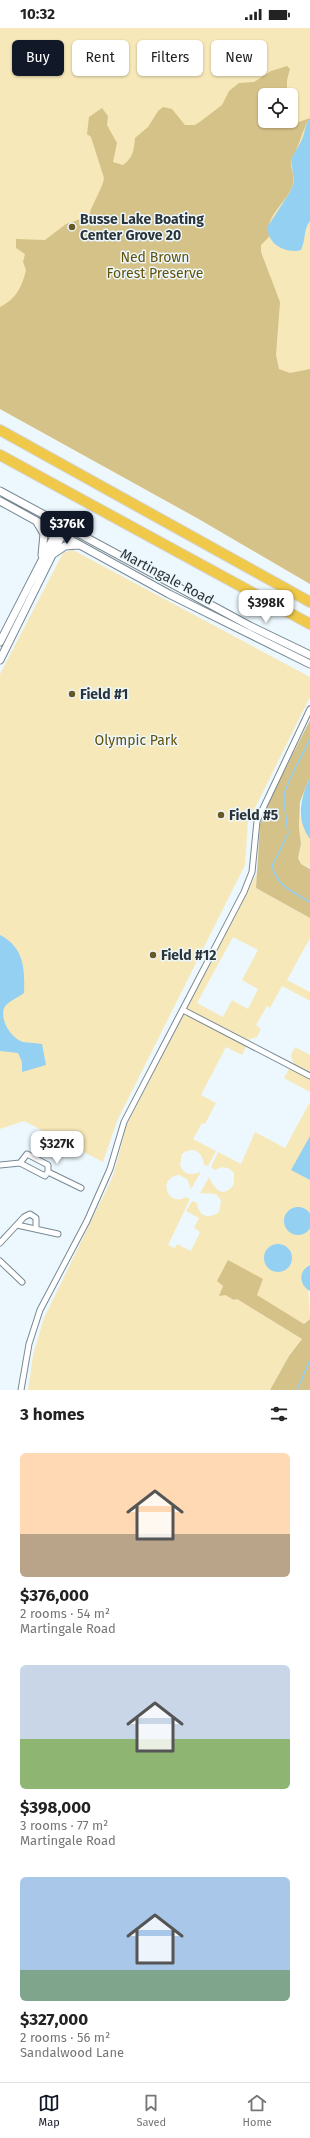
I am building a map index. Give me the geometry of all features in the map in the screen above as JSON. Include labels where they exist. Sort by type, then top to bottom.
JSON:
[{"type":"highway","points":[[0,430],[310,602]]},
{"type":"highway","points":[[0,455],[310,624]]},
{"type":"street","name":"Martingale Road","points":[[0,490],[250,626],[310,655]]},
{"type":"street","name":"Martingale Road","points":[[0,501],[169,594],[310,664]]},
{"type":"street","points":[[37,522],[44,534],[42,562]]},
{"type":"street","points":[[0,642],[42,562],[64,525]]},
{"type":"street","points":[[0,660],[51,555],[59,533]]},
{"type":"street","points":[[51,555],[65,546],[80,545]]},
{"type":"street","points":[[21,1390],[29,1344],[40,1310],[87,1221],[110,1169],[124,1122],[184,1010],[244,892],[252,872],[257,821],[310,709]]},
{"type":"street","points":[[184,1010],[310,1076]]},
{"type":"street","points":[[0,1165],[20,1163],[45,1176],[48,1172],[48,1165],[27,1154],[20,1163]]},
{"type":"street","points":[[48,1172],[81,1188]]},
{"type":"street","points":[[0,1243],[24,1217],[30,1214],[36,1218],[36,1229]]},
{"type":"street","points":[[17,1225],[58,1234]]},
{"type":"street","points":[[0,1261],[22,1282]]},
{"type":"green space","name":"Ned Brown Forest Preserve","points":[[0,28],[310,28],[310,584],[197,518],[0,409]]},
{"type":"green space","name":"Ned Brown Forest Preserve","points":[[287,66],[290,69],[287,80],[287,88],[258,88],[258,128],[298,128],[298,122],[310,118],[304,128],[291,159],[293,184],[291,190],[273,216],[269,229],[270,236],[261,245],[261,252],[280,302],[276,355],[279,369],[290,373],[310,369],[310,584],[197,518],[0,409],[0,307],[6,304],[18,292],[26,270],[23,262],[25,254],[16,248],[16,239],[45,240],[66,224],[89,216],[104,178],[91,137],[87,134],[89,117],[102,108],[108,116],[107,125],[117,143],[113,162],[123,165],[129,160],[135,138],[148,127],[158,111],[163,107],[172,109],[185,125],[195,125],[222,105],[229,91],[239,83],[254,82],[263,76],[267,76],[267,74]]},
{"type":"green space","name":"Olympic Park","points":[[73,550],[310,677],[310,697],[248,822],[245,865],[117,1121],[103,1162],[24,1121],[0,1129],[0,674],[63,553]]},
{"type":"green space","points":[[310,720],[310,777],[300,802],[299,828],[301,844],[298,858],[301,864],[310,869],[310,918],[256,888],[260,824],[267,805]]},
{"type":"green space","points":[[301,814],[310,839],[310,868],[301,864],[298,858],[301,844],[299,828]]},
{"type":"green space","points":[[257,873],[256,888],[310,918],[310,938],[287,980],[310,992],[310,1001],[282,986],[270,1008],[267,1006],[256,1025],[261,1029],[257,1037],[250,1039],[242,1055],[226,1047],[201,1095],[216,1103],[205,1124],[202,1123],[193,1139],[216,1151],[208,1166],[204,1165],[200,1153],[197,1151],[190,1150],[182,1154],[180,1165],[186,1173],[194,1174],[201,1172],[191,1189],[187,1179],[179,1175],[172,1177],[168,1181],[167,1191],[170,1195],[179,1199],[186,1197],[190,1199],[168,1245],[175,1248],[177,1244],[191,1251],[200,1232],[194,1228],[199,1218],[186,1211],[192,1201],[197,1203],[199,1211],[202,1214],[211,1216],[219,1212],[221,1201],[217,1195],[200,1193],[209,1177],[213,1185],[219,1191],[226,1191],[234,1184],[234,1173],[230,1169],[223,1167],[215,1170],[211,1167],[218,1152],[241,1164],[255,1132],[285,1148],[310,1102],[310,1136],[292,1170],[310,1180],[310,1215],[300,1208],[288,1211],[309,1230],[310,1228],[310,1265],[307,1266],[310,1319],[304,1324],[256,1295],[257,1289],[223,1286],[220,1295],[225,1295],[234,1300],[237,1299],[302,1339],[289,1356],[270,1390],[28,1390],[33,1355],[44,1318],[113,1176],[127,1124]],"holes":[[[233,937],[258,950],[242,980],[258,989],[248,1009],[232,1000],[223,1017],[197,1003]],[[280,1244],[288,1248],[292,1260],[288,1268],[276,1272],[268,1267],[264,1259]]]},
{"type":"green space","points":[[295,1047],[310,1055],[310,1092],[284,1078],[293,1062],[291,1055]]},
{"type":"green space","points":[[228,1260],[263,1279],[257,1295],[304,1324],[310,1319],[310,1390],[270,1390],[289,1356],[302,1339],[237,1299],[234,1300],[225,1295],[219,1296],[223,1286],[217,1281]]},
{"type":"water","points":[[310,118],[310,221],[306,228],[304,243],[301,250],[295,251],[283,249],[274,243],[270,238],[268,226],[290,192],[294,182],[291,159],[302,140]]},
{"type":"water","points":[[310,777],[310,839],[302,823],[301,808],[304,793]]},
{"type":"water","points":[[0,935],[8,940],[18,952],[23,967],[24,976],[24,993],[11,1001],[4,1008],[3,1013],[5,1023],[14,1037],[19,1040],[23,1042],[42,1044],[46,1065],[22,1072],[22,1062],[18,1053],[0,1051]]},
{"type":"water","points":[[310,1136],[310,1180],[291,1170]]},
{"type":"water","points":[[298,1207],[308,1211],[311,1216],[311,1226],[308,1231],[298,1235],[288,1231],[284,1221],[288,1211]]},
{"type":"water","points":[[278,1244],[288,1248],[292,1258],[288,1268],[278,1272],[268,1268],[264,1258],[268,1248]]},
{"type":"water","points":[[310,1265],[310,1291],[306,1288],[301,1278],[303,1271]]},
{"type":"waterway","points":[[310,739],[285,791],[284,801],[288,834],[272,866],[274,873],[286,888],[310,902]]},
{"type":"waterway","points":[[297,1390],[310,1360]]},
{"type":"place","name":"Busse Lake Boating Center Grove 20","points":[[72,227]]},
{"type":"place","name":"Field #1","points":[[72,694]]},
{"type":"place","name":"Field #5","points":[[221,815]]},
{"type":"place","name":"Field #12","points":[[153,955]]}]
